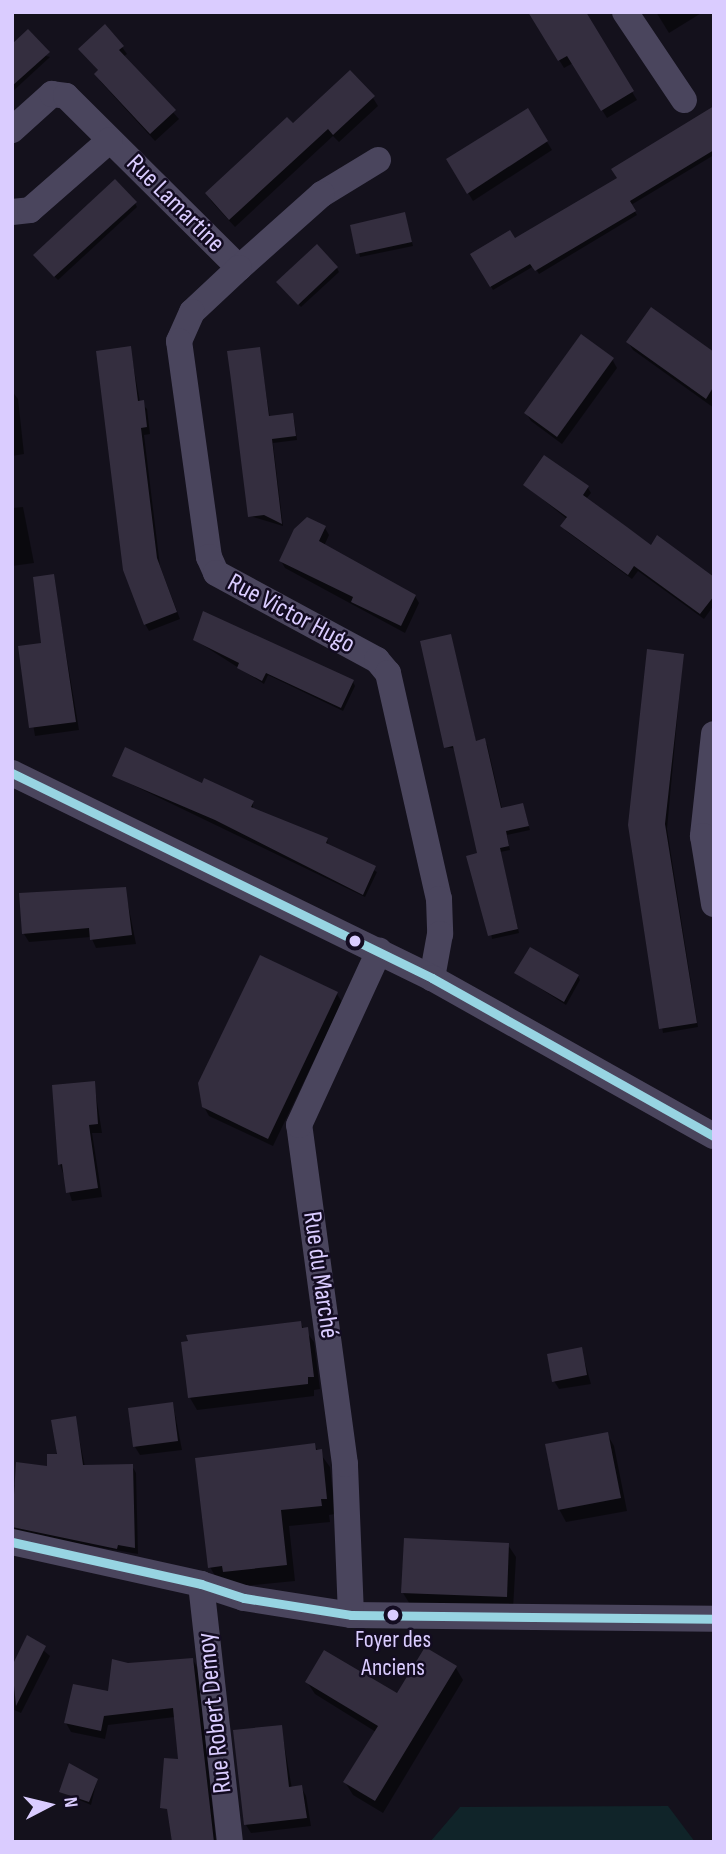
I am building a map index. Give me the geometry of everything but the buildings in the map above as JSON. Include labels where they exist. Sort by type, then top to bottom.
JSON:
[{"type":"street","points":[[625,12],[684,100]]},
{"type":"street","name":"Rue Lamartine","points":[[12,130],[52,94],[66,96],[239,268]]},
{"type":"street","name":"Rue Lamartine","points":[[12,212],[30,210],[110,140]]},
{"type":"street","name":"Rue Victor Hugo","points":[[378,160],[322,194],[239,268],[192,312],[179,341],[209,557],[216,573],[234,586],[377,660],[388,673],[439,899],[440,934],[432,978]]},
{"type":"street","points":[[714,734],[703,836],[714,904]]},
{"type":"street","points":[[12,773],[432,978],[714,1136]]},
{"type":"street","name":"Rue du Marché","points":[[351,1615],[345,1464],[299,1125],[379,951]]},
{"type":"street","points":[[12,1542],[201,1584],[244,1598],[351,1615],[714,1619]]},
{"type":"street","name":"Rue Robert Demoy","points":[[201,1584],[230,1842]]},
{"type":"green space","points":[[668,1806],[695,1842],[430,1842],[460,1807]]},
{"type":"transit line","points":[[12,773],[432,978],[714,1136]]},
{"type":"transit line","points":[[12,1542],[201,1584],[244,1598],[351,1615],[714,1619]]},
{"type":"place","name":"Foyer des Anciens","points":[[393,1615]]}]
